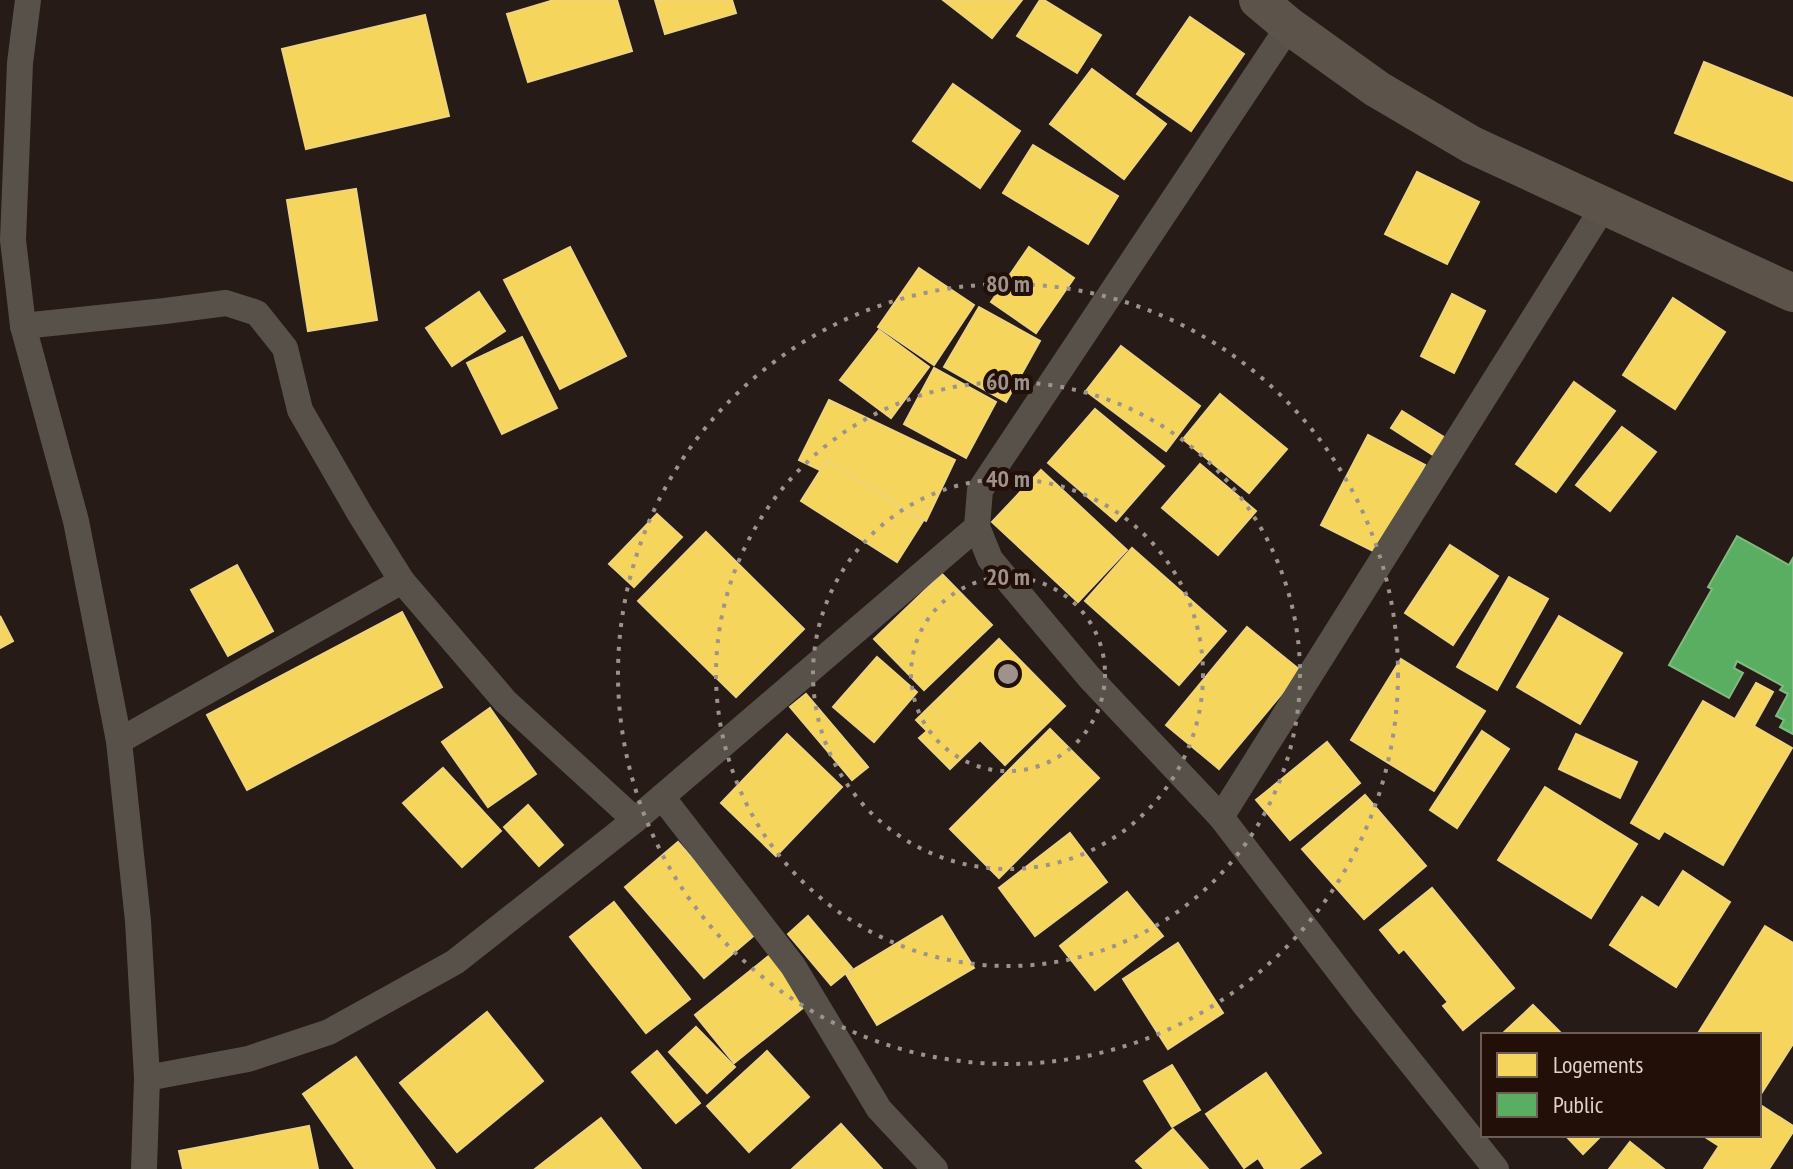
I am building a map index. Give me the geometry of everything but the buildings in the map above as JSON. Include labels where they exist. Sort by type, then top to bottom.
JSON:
[{"type":"street","points":[[28,0],[20,63],[7,248],[23,326],[76,521],[119,741],[138,921],[147,1078],[144,1169]]},
{"type":"street","points":[[1258,0],[1377,89],[1472,145],[1793,293]]},
{"type":"street","points":[[1289,26],[980,490],[977,527],[990,559],[1089,677],[1221,817],[1496,1169]]},
{"type":"street","points":[[1221,817],[1604,206]]},
{"type":"street","points":[[23,326],[226,303],[257,313],[285,348],[300,410],[402,581],[505,701],[635,820]]},
{"type":"street","points":[[147,1078],[248,1059],[329,1032],[455,962],[635,820],[977,527]]},
{"type":"street","points":[[119,741],[402,581]]},
{"type":"street","points":[[662,797],[793,966],[879,1109],[935,1169]]}]
